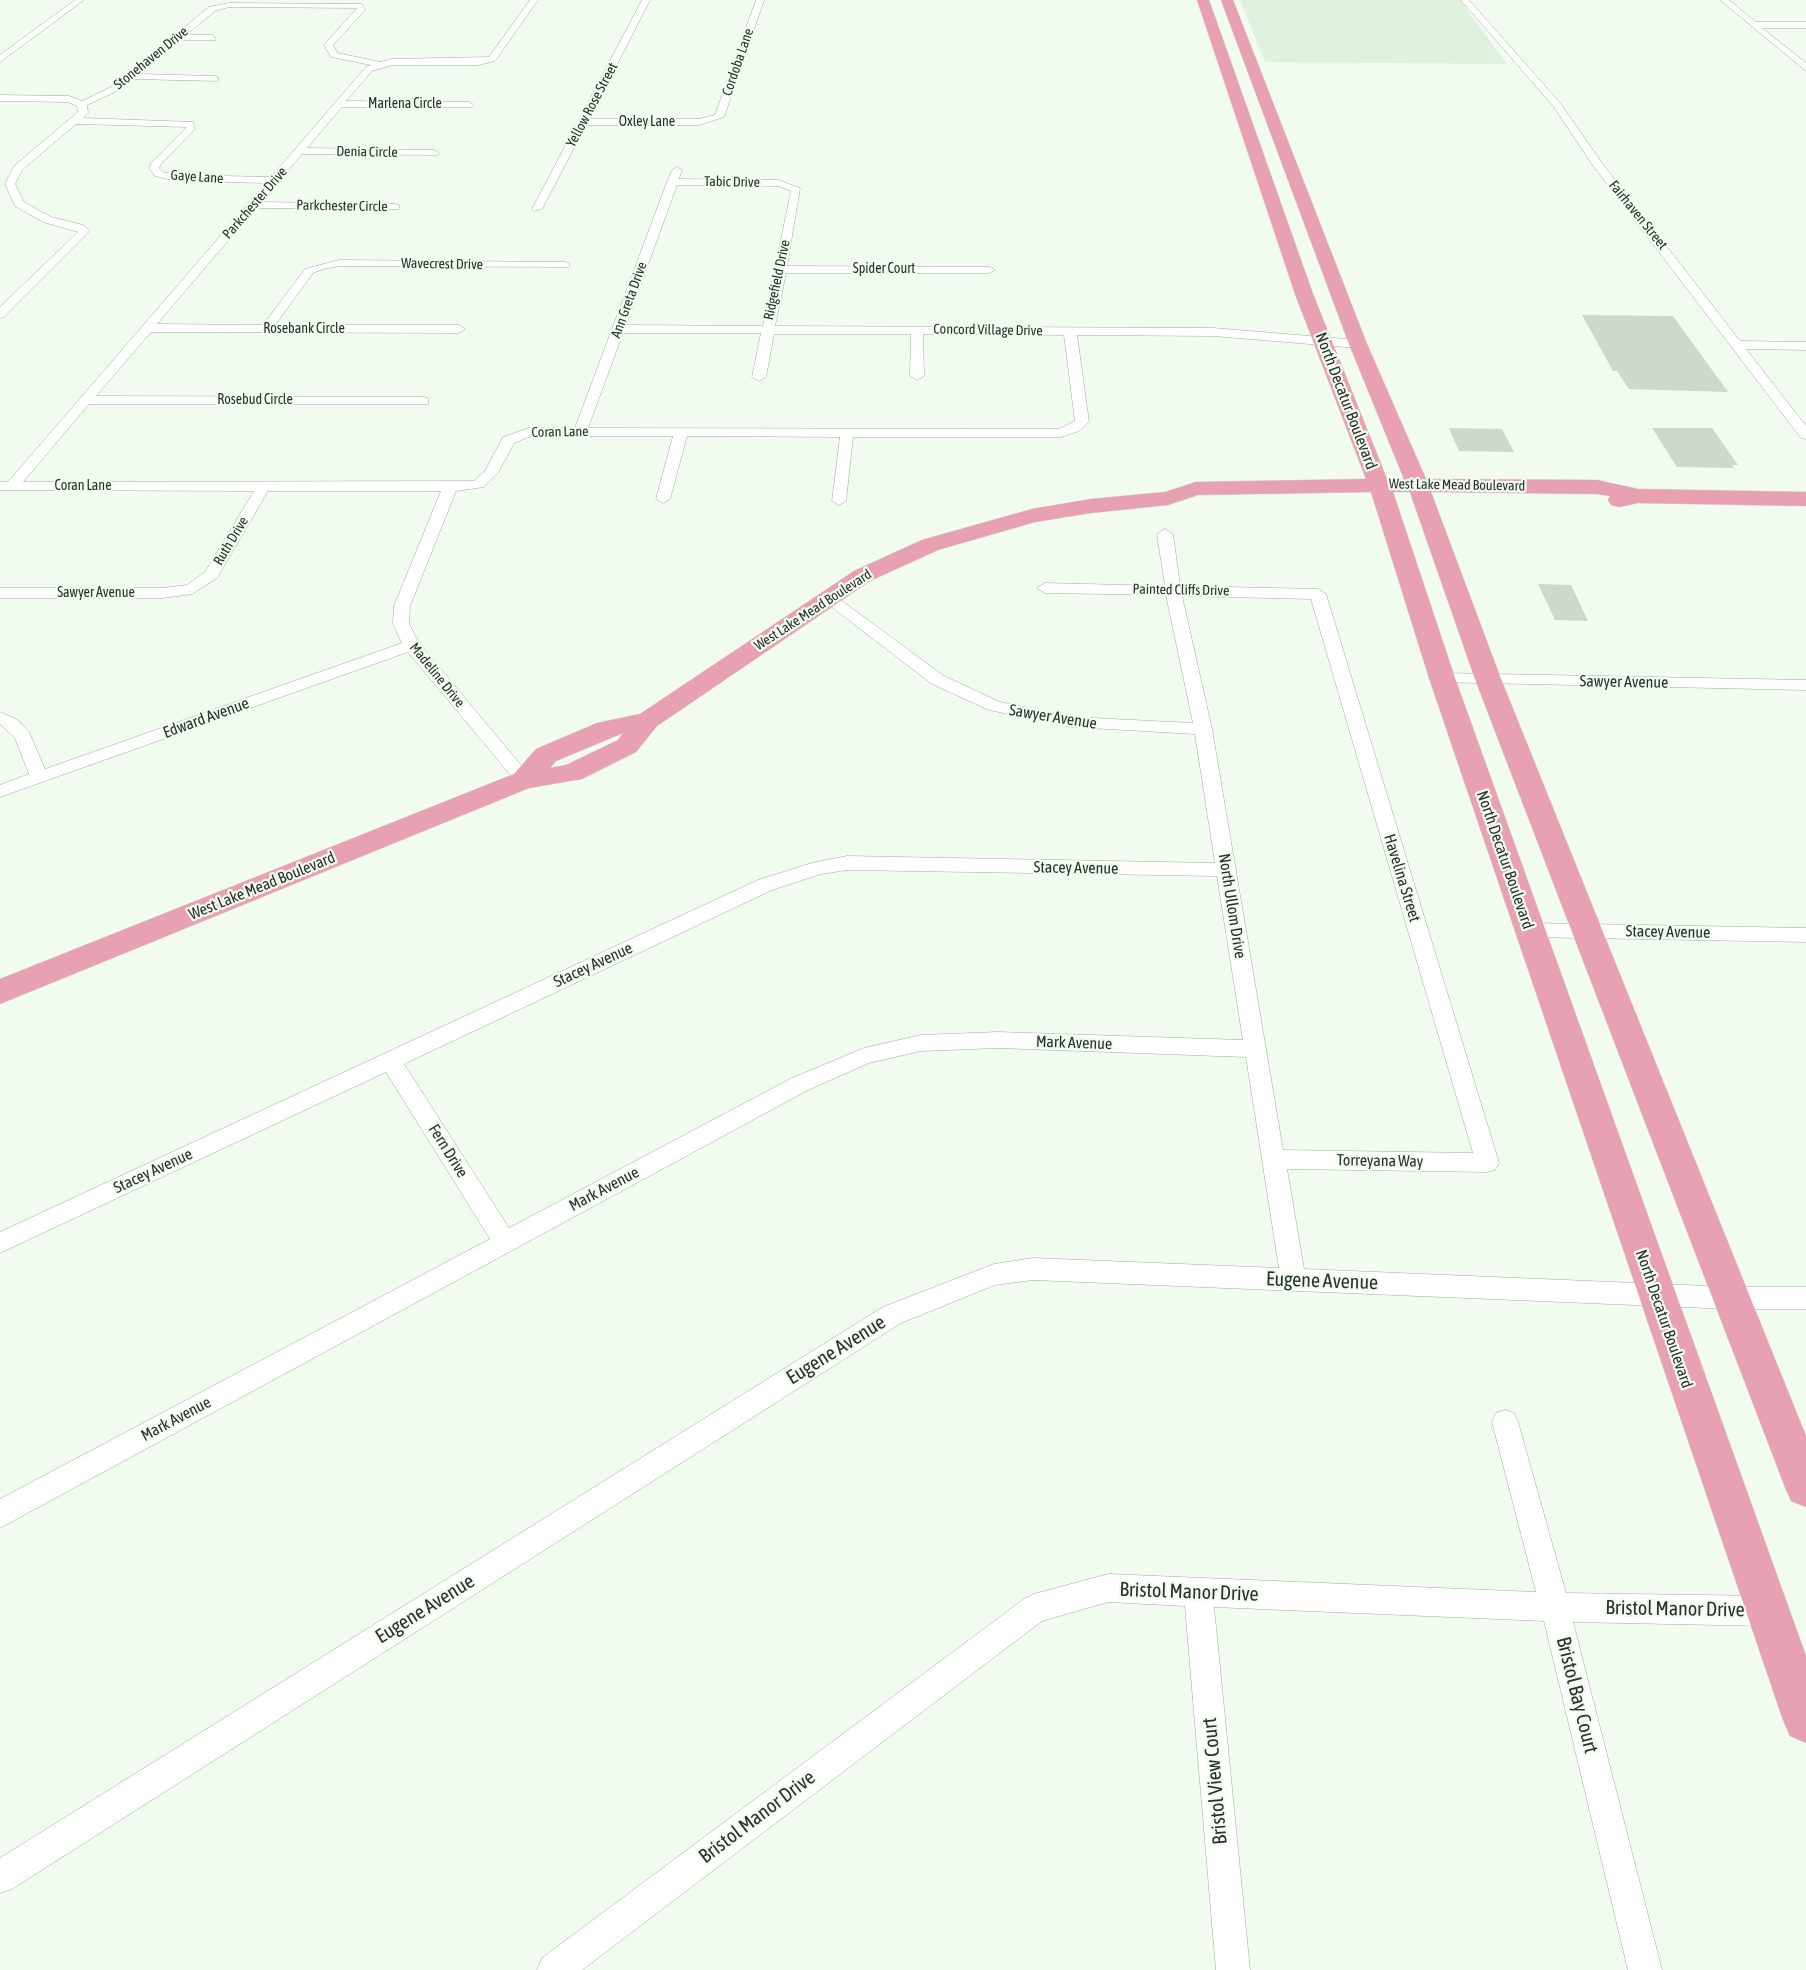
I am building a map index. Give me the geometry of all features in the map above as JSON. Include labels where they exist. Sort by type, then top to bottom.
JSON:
[{"type":"main road","name":"North Decatur Boulevard","points":[[1203,0],[1280,226],[1381,491],[1442,678],[1529,930],[1806,1720]]},
{"type":"main road","name":"North Decatur Boulevard","points":[[1227,0],[1358,344],[1420,491],[1488,679],[1806,1487]]},
{"type":"main road","points":[[1217,45],[1245,46]]},
{"type":"main road","points":[[1248,133],[1277,133]]},
{"type":"main road","points":[[1280,226],[1314,227]]},
{"type":"main road","name":"West Lake Mead Boulevard","points":[[0,992],[524,780],[572,772],[600,759],[627,746],[648,720],[690,694],[862,576],[901,556],[961,534],[1044,514],[1091,506],[1168,498],[1197,502],[1381,491],[1420,491],[1603,503],[1638,496],[1806,499]]},
{"type":"street","points":[[0,59],[80,0]]},
{"type":"street","points":[[302,2],[362,8],[328,45],[334,55],[378,64],[487,61],[496,56],[534,0]]},
{"type":"street","name":"Yellow Rose Street","points":[[537,210],[646,0]]},
{"type":"street","name":"Cordoba Lane","points":[[712,120],[719,117],[760,0]]},
{"type":"street","name":"Fairhaven Street","points":[[1465,0],[1557,105],[1598,165],[1739,345],[1806,435]]},
{"type":"street","points":[[1724,0],[1806,68]]},
{"type":"street","name":"Stonehaven Drive","points":[[82,104],[102,96],[131,76],[218,6],[302,2]]},
{"type":"street","points":[[1754,25],[1806,25]]},
{"type":"street","points":[[10,37],[29,37]]},
{"type":"street","points":[[177,38],[213,38]]},
{"type":"street","name":"Parkchester Drive","points":[[6,486],[86,400],[369,69],[378,64]]},
{"type":"street","points":[[131,76],[215,79]]},
{"type":"street","points":[[0,98],[69,99],[82,104],[83,113],[18,168],[10,184],[11,198],[35,215],[84,231],[0,314]]},
{"type":"street","name":"Marlena Circle","points":[[340,104],[469,105]]},
{"type":"street","name":"Oxley Lane","points":[[582,122],[712,120]]},
{"type":"street","name":"Gaye Lane","points":[[74,121],[190,124],[192,127],[156,163],[154,168],[159,174],[176,178],[275,180]]},
{"type":"street","name":"Denia Circle","points":[[300,151],[434,153]]},
{"type":"street","name":"Ann Greta Drive","points":[[580,432],[677,169]]},
{"type":"street","name":"Tabic Drive","points":[[672,182],[778,183],[791,186]]},
{"type":"street","name":"Ridgefield Drive","points":[[759,377],[796,190],[791,186]]},
{"type":"street","name":"Parkchester Circle","points":[[253,205],[395,207]]},
{"type":"street","name":"Wavecrest Drive","points":[[266,329],[309,271],[320,266],[339,263],[565,266]]},
{"type":"street","name":"Spider Court","points":[[780,269],[988,270]]},
{"type":"street","name":"Rosebank Circle","points":[[148,328],[459,329]]},
{"type":"street","name":"Concord Village Drive","points":[[618,329],[1213,332],[1358,344]]},
{"type":"street","points":[[917,330],[917,376]]},
{"type":"street","name":"Coran Lane","points":[[6,486],[450,487],[479,484],[491,473],[508,440],[518,435],[580,432],[1061,433],[1082,422],[1070,331]]},
{"type":"street","points":[[1739,345],[1806,346]]},
{"type":"street","name":"Rosebud Circle","points":[[86,400],[423,401]]},
{"type":"street","points":[[663,499],[681,432]]},
{"type":"street","points":[[839,501],[847,433]]},
{"type":"street","name":"Ruth Drive","points":[[192,589],[211,575],[264,486]]},
{"type":"street","name":"Madeline Drive","points":[[450,487],[402,606],[401,624],[411,645],[524,780]]},
{"type":"street","name":"North Ullom Drive","points":[[1165,534],[1173,590],[1203,729],[1293,1279]]},
{"type":"street","name":"Painted Cliffs Drive","points":[[1045,588],[1318,594]]},
{"type":"street","name":"Sawyer Avenue","points":[[0,592],[163,593],[192,589]]},
{"type":"street","name":"Havelina Street","points":[[1318,594],[1487,1162]]},
{"type":"street","name":"Sawyer Avenue","points":[[828,598],[938,680],[995,706],[1072,722],[1203,729]]},
{"type":"street","name":"Edward Avenue","points":[[0,790],[411,645]]},
{"type":"street","name":"Sawyer Avenue","points":[[1442,678],[1806,685]]},
{"type":"street","points":[[0,717],[12,724],[22,736],[39,777]]},
{"type":"street","name":"Stacey Avenue","points":[[0,1243],[765,885],[819,868],[847,863],[1227,870]]},
{"type":"street","name":"Stacey Avenue","points":[[1529,930],[1586,929],[1806,935]]},
{"type":"street","name":"Mark Avenue","points":[[0,1514],[800,1084],[864,1056],[921,1043],[998,1040],[1256,1049]]},
{"type":"street","name":"Fern Drive","points":[[390,1060],[505,1242]]},
{"type":"street","name":"Torreyana Way","points":[[1273,1159],[1487,1162]]},
{"type":"street","name":"Eugene Avenue","points":[[0,1877],[892,1315],[994,1275],[1033,1269],[1731,1298],[1806,1298]]},
{"type":"street","name":"Bristol Bay Court","points":[[1505,1422],[1555,1607],[1645,1970]]},
{"type":"street","name":"Bristol Manor Drive","points":[[554,1970],[1034,1609],[1108,1588],[1555,1607],[1767,1611]]},
{"type":"street","name":"Bristol View Court","points":[[1198,1592],[1233,1970]]},
{"type":"shaded area","points":[[1240,0],[1460,0],[1507,64],[1265,62]]},
{"type":"building","points":[[1582,315],[1673,316],[1728,392],[1629,389],[1617,371],[1613,371]]},
{"type":"building","points":[[1449,428],[1502,429],[1514,452],[1459,451]]},
{"type":"building","points":[[1652,428],[1712,428],[1738,465],[1732,465],[1734,468],[1677,467]]},
{"type":"building","points":[[1538,584],[1571,585],[1588,621],[1555,620]]}]
